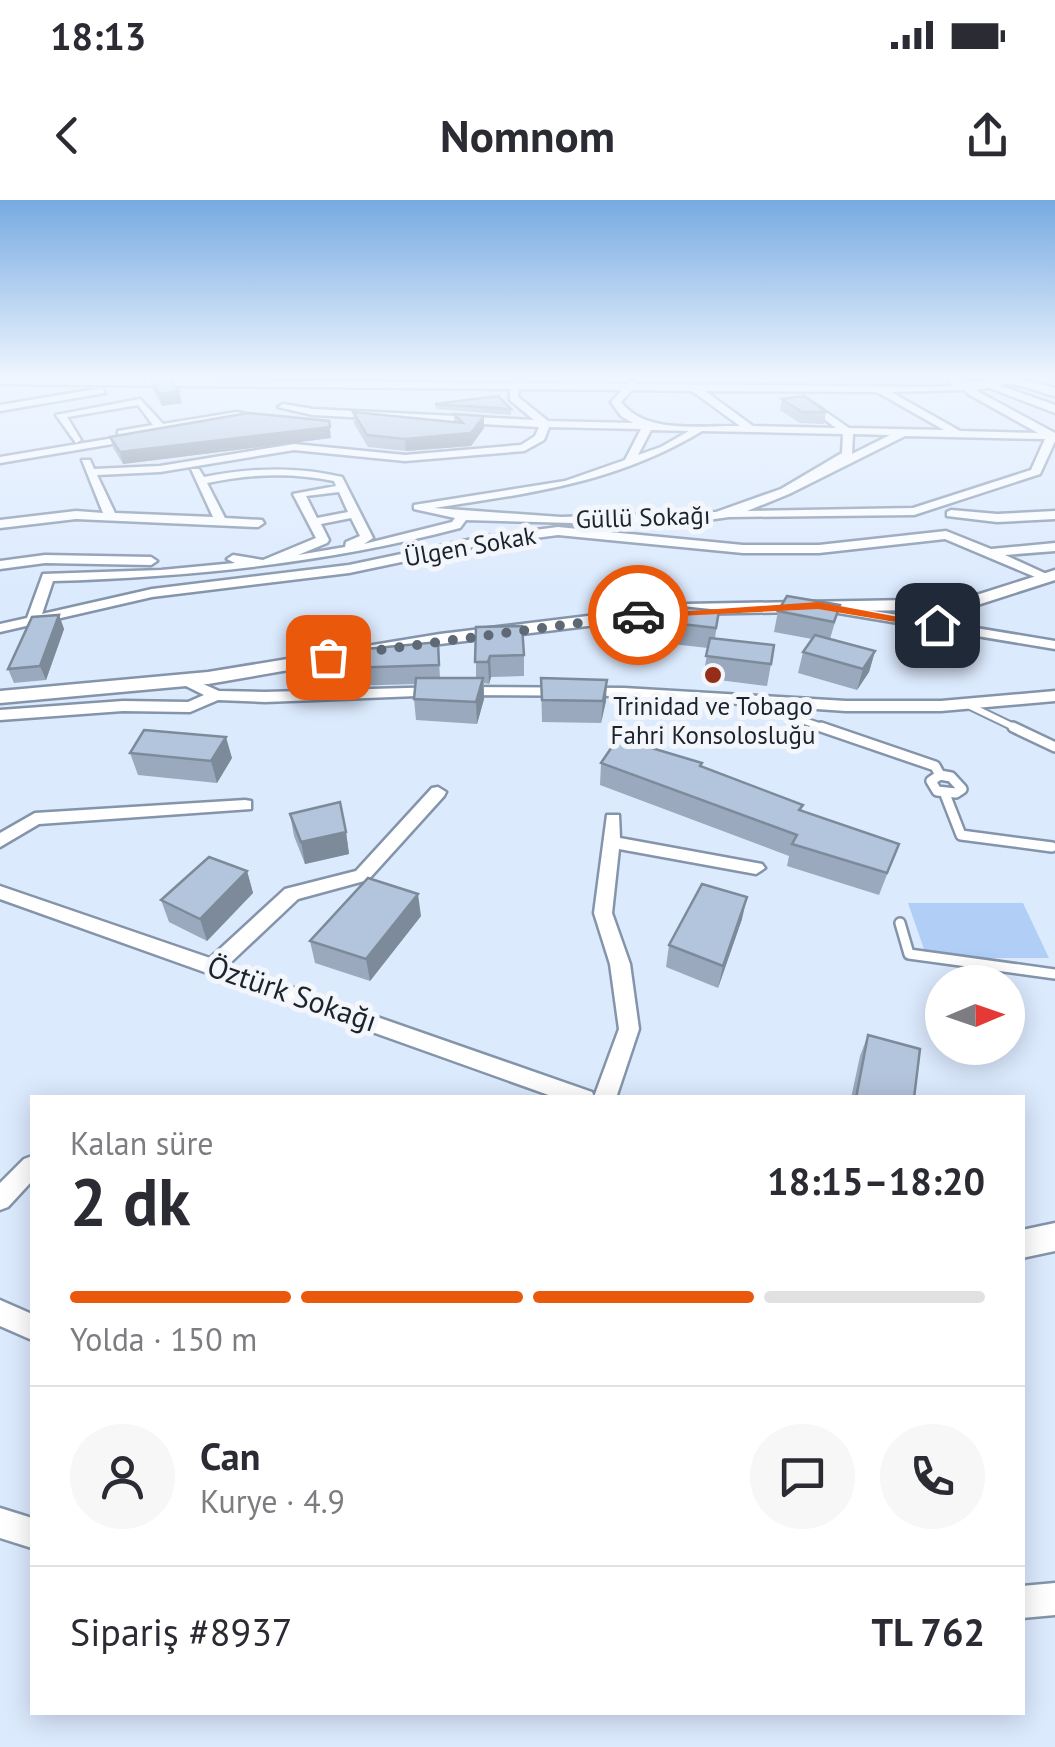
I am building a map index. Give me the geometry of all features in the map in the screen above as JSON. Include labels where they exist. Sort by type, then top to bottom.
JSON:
[{"type":"street","points":[[0,457],[48,448]]},
{"type":"street","points":[[79,448],[110,517]]},
{"type":"street","points":[[91,472],[192,465],[287,448]]},
{"type":"street","points":[[306,448],[405,458],[523,448]]},
{"type":"street","points":[[629,462],[636,448]]},
{"type":"street","points":[[32,622],[48,577],[160,574],[264,564],[404,538],[456,524],[456,516],[418,507],[567,484],[666,448]]},
{"type":"street","points":[[830,469],[847,454],[847,448]]},
{"type":"street","name":"Güllü Sokağı","points":[[456,516],[670,520],[720,516],[872,448]]},
{"type":"street","points":[[720,516],[914,511],[1036,472],[1047,448]]},
{"type":"street","points":[[192,465],[221,522]]},
{"type":"street","points":[[201,480],[276,472],[338,479],[367,538],[344,547],[278,558]]},
{"type":"street","points":[[233,558],[264,564],[323,540],[299,494],[342,488]]},
{"type":"street","points":[[955,500],[946,535],[1050,576]]},
{"type":"street","points":[[157,519],[213,505]]},
{"type":"street","points":[[313,522],[355,514]]},
{"type":"street","points":[[951,514],[997,518],[1055,515]]},
{"type":"street","points":[[0,524],[76,515],[258,523]]},
{"type":"street","points":[[497,539],[508,517]]},
{"type":"street","name":"Ülgen Sokak","points":[[0,628],[152,594],[349,569],[497,539],[558,531],[743,549],[820,549],[946,535]]},
{"type":"street","points":[[349,569],[354,556],[406,542],[404,538]]},
{"type":"street","points":[[988,553],[1055,547]]},
{"type":"street","points":[[0,565],[45,559],[233,558],[293,552]]},
{"type":"street","points":[[0,697],[186,681],[552,624],[686,609],[964,604],[1050,576]]},
{"type":"street","points":[[818,606],[1055,645]]},
{"type":"street","points":[[186,681],[216,694],[606,692],[846,706],[966,704],[1055,696]]},
{"type":"street","points":[[0,716],[105,707],[190,707],[216,694]]},
{"type":"street","points":[[213,967],[292,894],[362,876],[438,792]]},
{"type":"street","points":[[0,841],[35,819],[246,805]]},
{"type":"street","points":[[606,1095],[629,1029],[620,964],[603,913],[613,819]]},
{"type":"street","points":[[610,842],[756,868]]},
{"type":"street","name":"Öztürk Sokağı","points":[[0,892],[576,1095]]},
{"type":"street","points":[[0,1199],[30,1168]]},
{"type":"street","points":[[1025,1243],[1055,1237]]},
{"type":"street","points":[[0,1313],[30,1327]]},
{"type":"street","points":[[0,1523],[30,1532]]},
{"type":"street","points":[[1025,1602],[1055,1599]]},
{"type":"lane","points":[[745,701],[935,766],[940,776]]},
{"type":"lane","points":[[966,704],[1055,747]]},
{"type":"lane","points":[[945,794],[962,789],[951,777],[934,777],[932,786],[945,794],[961,835],[1052,847]]},
{"type":"lane","points":[[900,923],[909,954],[1055,974]]},
{"type":"shaded area","points":[[908,903],[1023,903],[1049,958],[927,958]]},
{"type":"building","points":[[117,448],[152,448],[120,452]]},
{"type":"building","points":[[787,596],[840,605],[834,622],[778,611]]},
{"type":"building","points":[[660,605],[719,611],[716,628],[656,621]]},
{"type":"building","points":[[59,615],[40,666],[8,669],[32,617]]},
{"type":"building","points":[[522,626],[524,655],[490,656],[488,662],[475,662],[476,627]]},
{"type":"building","points":[[815,635],[875,651],[863,669],[803,652]]},
{"type":"building","points":[[710,638],[774,645],[771,664],[706,656]]},
{"type":"building","points":[[438,642],[439,665],[314,669],[314,654]]},
{"type":"building","points":[[416,678],[483,678],[476,702],[414,699]]},
{"type":"building","points":[[541,678],[607,680],[603,701],[542,700]]},
{"type":"building","points":[[144,730],[226,737],[211,761],[130,753]]},
{"type":"building","points":[[618,738],[702,763],[700,766],[803,805],[799,810],[899,844],[887,873],[792,844],[797,835],[601,763]]},
{"type":"building","points":[[340,802],[346,832],[301,842],[290,814]]},
{"type":"building","points":[[209,857],[247,871],[200,919],[161,900]]},
{"type":"building","points":[[368,878],[418,894],[366,959],[310,941]]},
{"type":"building","points":[[702,884],[747,897],[723,966],[669,945]]},
{"type":"building","points":[[868,1035],[920,1049],[914,1095],[857,1095]]},
{"type":"way so far","points":[[328,657],[638,615]]},
{"type":"place","name":"Trinidad ve Tobago Fahri Konsolosluğu","points":[[713,675]]},
{"type":"route","points":[[638,615],[686,609],[818,606],[937,625]]}]
